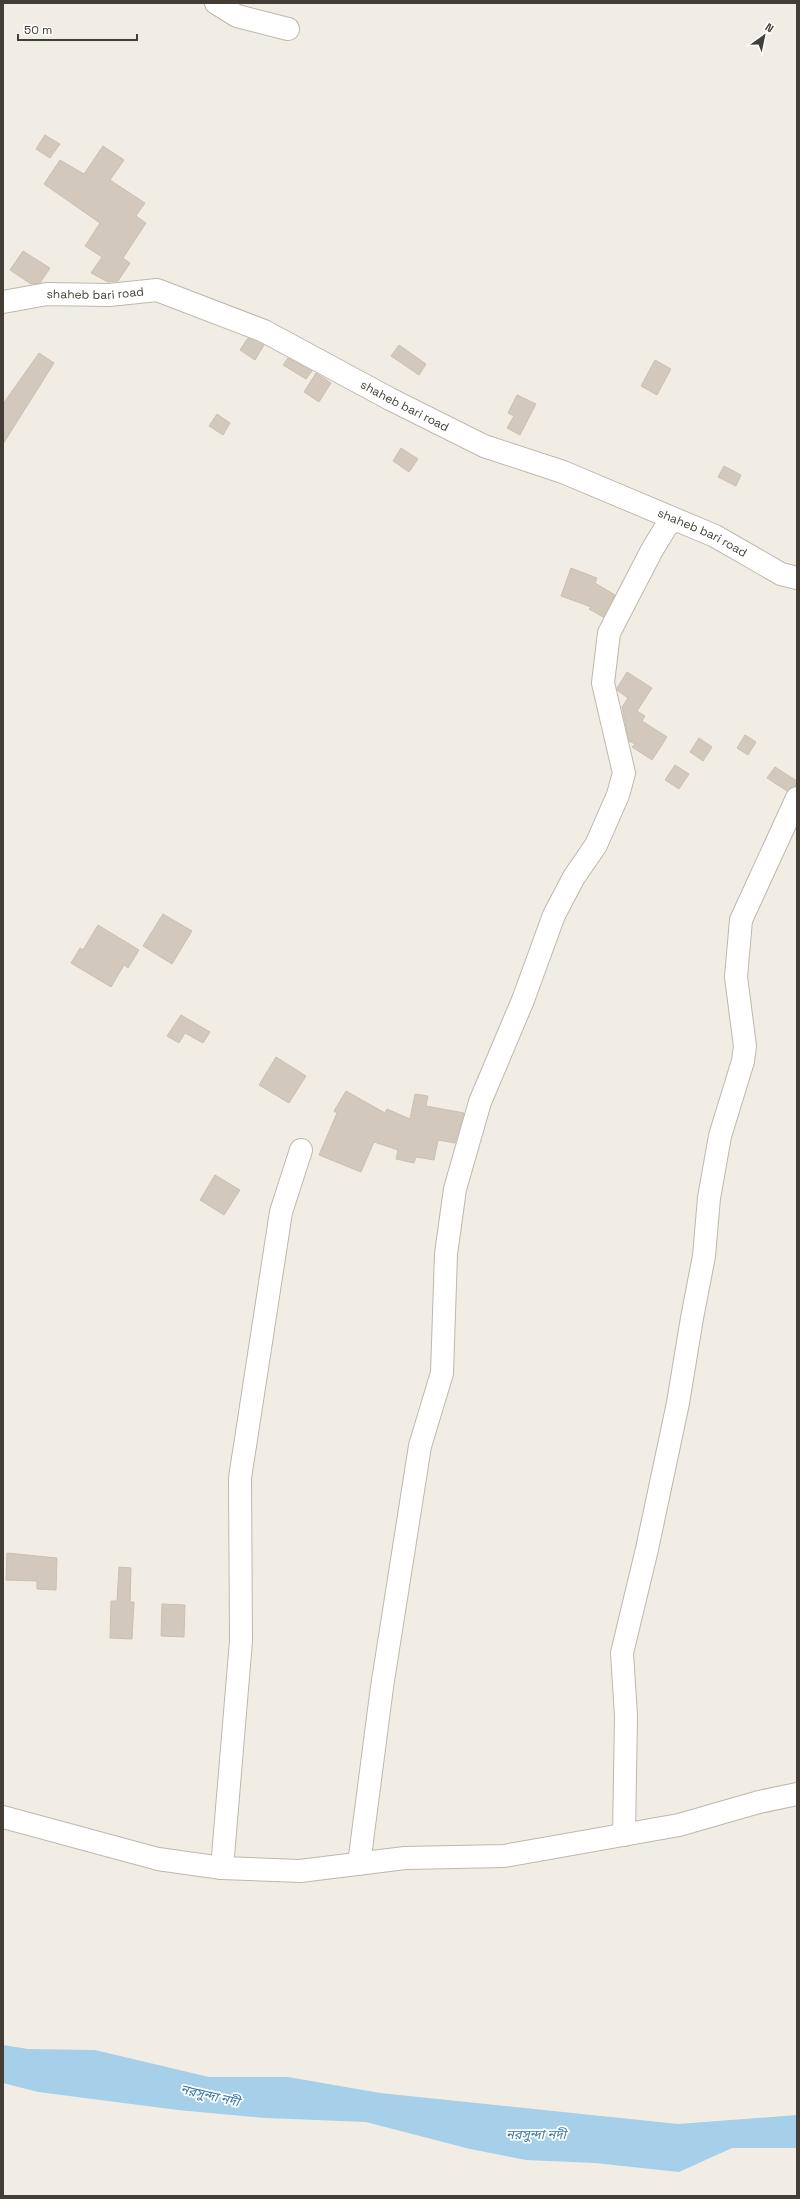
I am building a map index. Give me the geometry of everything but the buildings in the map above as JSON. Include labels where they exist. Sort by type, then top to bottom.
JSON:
[{"type":"street","points":[[216,3],[237,16],[288,29]]},
{"type":"street","name":"shaheb bari road","points":[[3,302],[47,294],[109,295],[157,290],[264,331],[390,400],[484,446],[563,472],[715,536],[781,574],[797,578]]},
{"type":"street","points":[[359,1864],[382,1687],[419,1453],[442,1373],[446,1254],[455,1189],[480,1102],[522,1000],[554,915],[574,878],[596,845],[618,795],[624,773],[603,683],[609,633],[652,550],[666,527],[674,520]]},
{"type":"street","points":[[624,1834],[626,1716],[622,1653],[647,1549],[678,1403],[704,1256],[709,1198],[720,1136],[743,1061],[745,1046],[736,977],[741,920],[797,798]]},
{"type":"street","points":[[222,1868],[241,1641],[240,1478],[281,1212],[301,1150]]},
{"type":"street","points":[[3,1817],[158,1859],[222,1868],[300,1870],[405,1858],[504,1856],[678,1824],[759,1802],[797,1794]]},
{"type":"water","name":"নরসুন্দা নদী","points":[[3,2045],[28,2049],[95,2050],[209,2077],[288,2077],[380,2093],[678,2124],[797,2115],[797,2148],[732,2148],[679,2172],[595,2163],[526,2160],[470,2149],[366,2122],[265,2118],[178,2110],[38,2092],[3,2083]]}]
